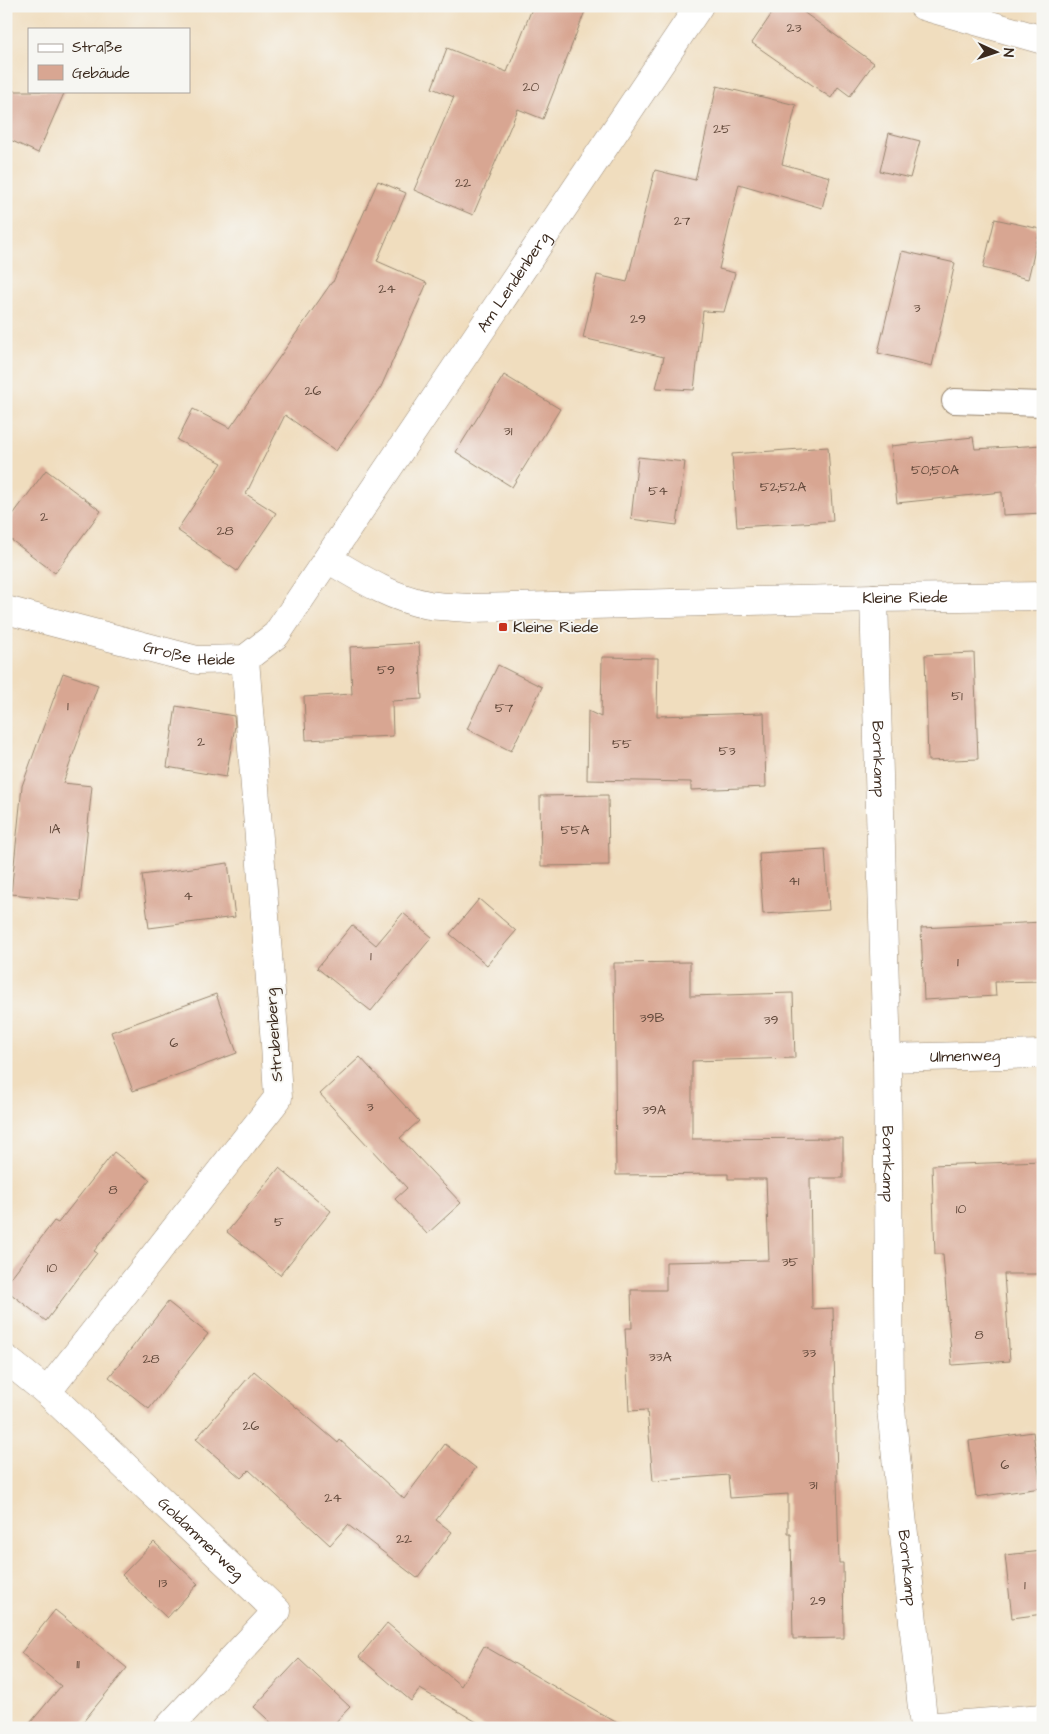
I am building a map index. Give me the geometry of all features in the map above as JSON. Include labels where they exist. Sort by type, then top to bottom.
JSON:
[{"type":"street","name":"Am Lendenberg","points":[[328,559],[699,6]]},
{"type":"street","points":[[923,6],[1043,40]]},
{"type":"street","name":"Kleine Riede","points":[[328,559],[369,584],[397,596],[429,604],[471,608],[874,598],[1043,596]]},
{"type":"street","name":"Große Heide","points":[[6,610],[197,660],[245,659],[276,635],[328,559]]},
{"type":"street","name":"Bornkamp","points":[[874,598],[887,1058],[890,1399],[924,1728]]},
{"type":"street","name":"Strubenberg","points":[[47,1392],[278,1098],[245,659]]},
{"type":"street","name":"Ulmenweg","points":[[887,1058],[1043,1054]]},
{"type":"street","name":"Goldammerweg","points":[[6,1359],[47,1392],[277,1611],[168,1728]]},
{"type":"street","points":[[924,1728],[1043,1718]]},
{"type":"lane","points":[[954,400],[1043,404]]},
{"type":"building","points":[[533,6],[587,6],[543,119],[518,109],[473,215],[414,190],[454,97],[432,88],[447,48],[507,72]]},
{"type":"building","points":[[777,6],[795,6],[874,63],[850,96],[838,87],[831,98],[752,43]]},
{"type":"building","points":[[717,86],[796,105],[782,164],[830,177],[822,208],[739,184],[719,269],[735,273],[724,312],[703,311],[694,390],[656,388],[664,357],[583,338],[597,275],[627,282],[655,170],[695,180]]},
{"type":"building","points":[[6,91],[65,92],[38,153],[6,138]]},
{"type":"building","points":[[889,133],[920,141],[910,178],[880,171]]},
{"type":"building","points":[[378,181],[406,193],[377,261],[427,283],[381,387],[336,451],[285,415],[246,494],[276,513],[237,571],[177,530],[222,463],[177,440],[193,409],[230,428],[333,282]]},
{"type":"building","points":[[995,219],[1040,229],[1028,279],[983,268]]},
{"type":"building","points":[[902,251],[955,263],[932,366],[878,353]]},
{"type":"building","points":[[504,375],[560,409],[512,487],[456,452]]},
{"type":"building","points":[[973,437],[975,449],[1043,445],[1043,513],[1003,515],[1002,492],[897,503],[891,446]]},
{"type":"building","points":[[828,447],[833,521],[737,527],[732,454]]},
{"type":"building","points":[[638,457],[685,462],[677,525],[631,519]]},
{"type":"building","points":[[46,470],[101,511],[55,573],[6,536],[6,524]]},
{"type":"building","points":[[419,643],[422,699],[392,701],[393,736],[306,740],[304,697],[352,694],[350,647]]},
{"type":"building","points":[[974,653],[978,759],[928,761],[925,655]]},
{"type":"building","points":[[602,657],[658,658],[657,716],[764,713],[766,787],[691,790],[691,782],[587,780],[588,711],[601,717]]},
{"type":"building","points":[[498,665],[542,687],[511,751],[467,729]]},
{"type":"building","points":[[63,673],[98,685],[63,783],[92,786],[80,901],[11,894],[22,786]]},
{"type":"building","points":[[176,706],[234,716],[235,726],[226,777],[167,767]]},
{"type":"building","points":[[608,795],[609,865],[541,866],[540,796]]},
{"type":"building","points":[[825,849],[829,910],[763,914],[759,853]]},
{"type":"building","points":[[228,863],[235,917],[149,928],[142,875]]},
{"type":"building","points":[[479,899],[516,931],[487,965],[450,934]]},
{"type":"building","points":[[403,913],[432,937],[371,1011],[317,968],[352,925],[376,945]]},
{"type":"building","points":[[1043,922],[1043,981],[995,982],[996,996],[924,1000],[921,928]]},
{"type":"building","points":[[690,962],[690,996],[793,993],[795,1058],[692,1061],[692,1139],[843,1138],[843,1178],[810,1178],[812,1309],[833,1308],[839,1563],[843,1563],[844,1638],[793,1639],[791,1534],[788,1534],[788,1494],[730,1498],[728,1475],[653,1481],[647,1410],[629,1411],[625,1328],[632,1328],[631,1290],[666,1290],[666,1262],[769,1260],[766,1179],[728,1179],[728,1174],[616,1175],[614,963]]},
{"type":"building","points":[[216,994],[237,1053],[133,1091],[111,1032]]},
{"type":"building","points":[[360,1057],[419,1121],[400,1138],[461,1203],[427,1234],[395,1199],[407,1188],[320,1094]]},
{"type":"building","points":[[114,1152],[150,1180],[94,1251],[97,1253],[46,1321],[6,1290],[6,1284],[54,1221],[58,1223]]},
{"type":"building","points":[[1043,1161],[1043,1274],[1004,1274],[1010,1361],[952,1365],[943,1254],[935,1254],[932,1165]]},
{"type":"building","points":[[279,1168],[331,1211],[280,1275],[227,1232]]},
{"type":"building","points":[[168,1302],[208,1334],[149,1409],[109,1377]]},
{"type":"building","points":[[254,1371],[338,1443],[340,1440],[404,1499],[445,1444],[476,1468],[436,1520],[452,1532],[417,1578],[348,1525],[330,1545],[249,1470],[241,1478],[196,1439]]},
{"type":"building","points":[[1033,1432],[1041,1488],[976,1497],[969,1441]]},
{"type":"building","points":[[154,1542],[198,1584],[167,1618],[122,1575]]},
{"type":"building","points":[[1043,1551],[1043,1614],[1012,1618],[1005,1555]]},
{"type":"building","points":[[55,1610],[127,1668],[78,1728],[26,1728],[61,1686],[21,1653]]},
{"type":"building","points":[[387,1623],[461,1686],[484,1646],[626,1728],[487,1728],[420,1689],[411,1701],[359,1657]]},
{"type":"building","points":[[299,1659],[350,1707],[330,1728],[277,1728],[254,1707]]},
{"type":"place","name":"Kleine Riede","points":[[503,627]]}]
